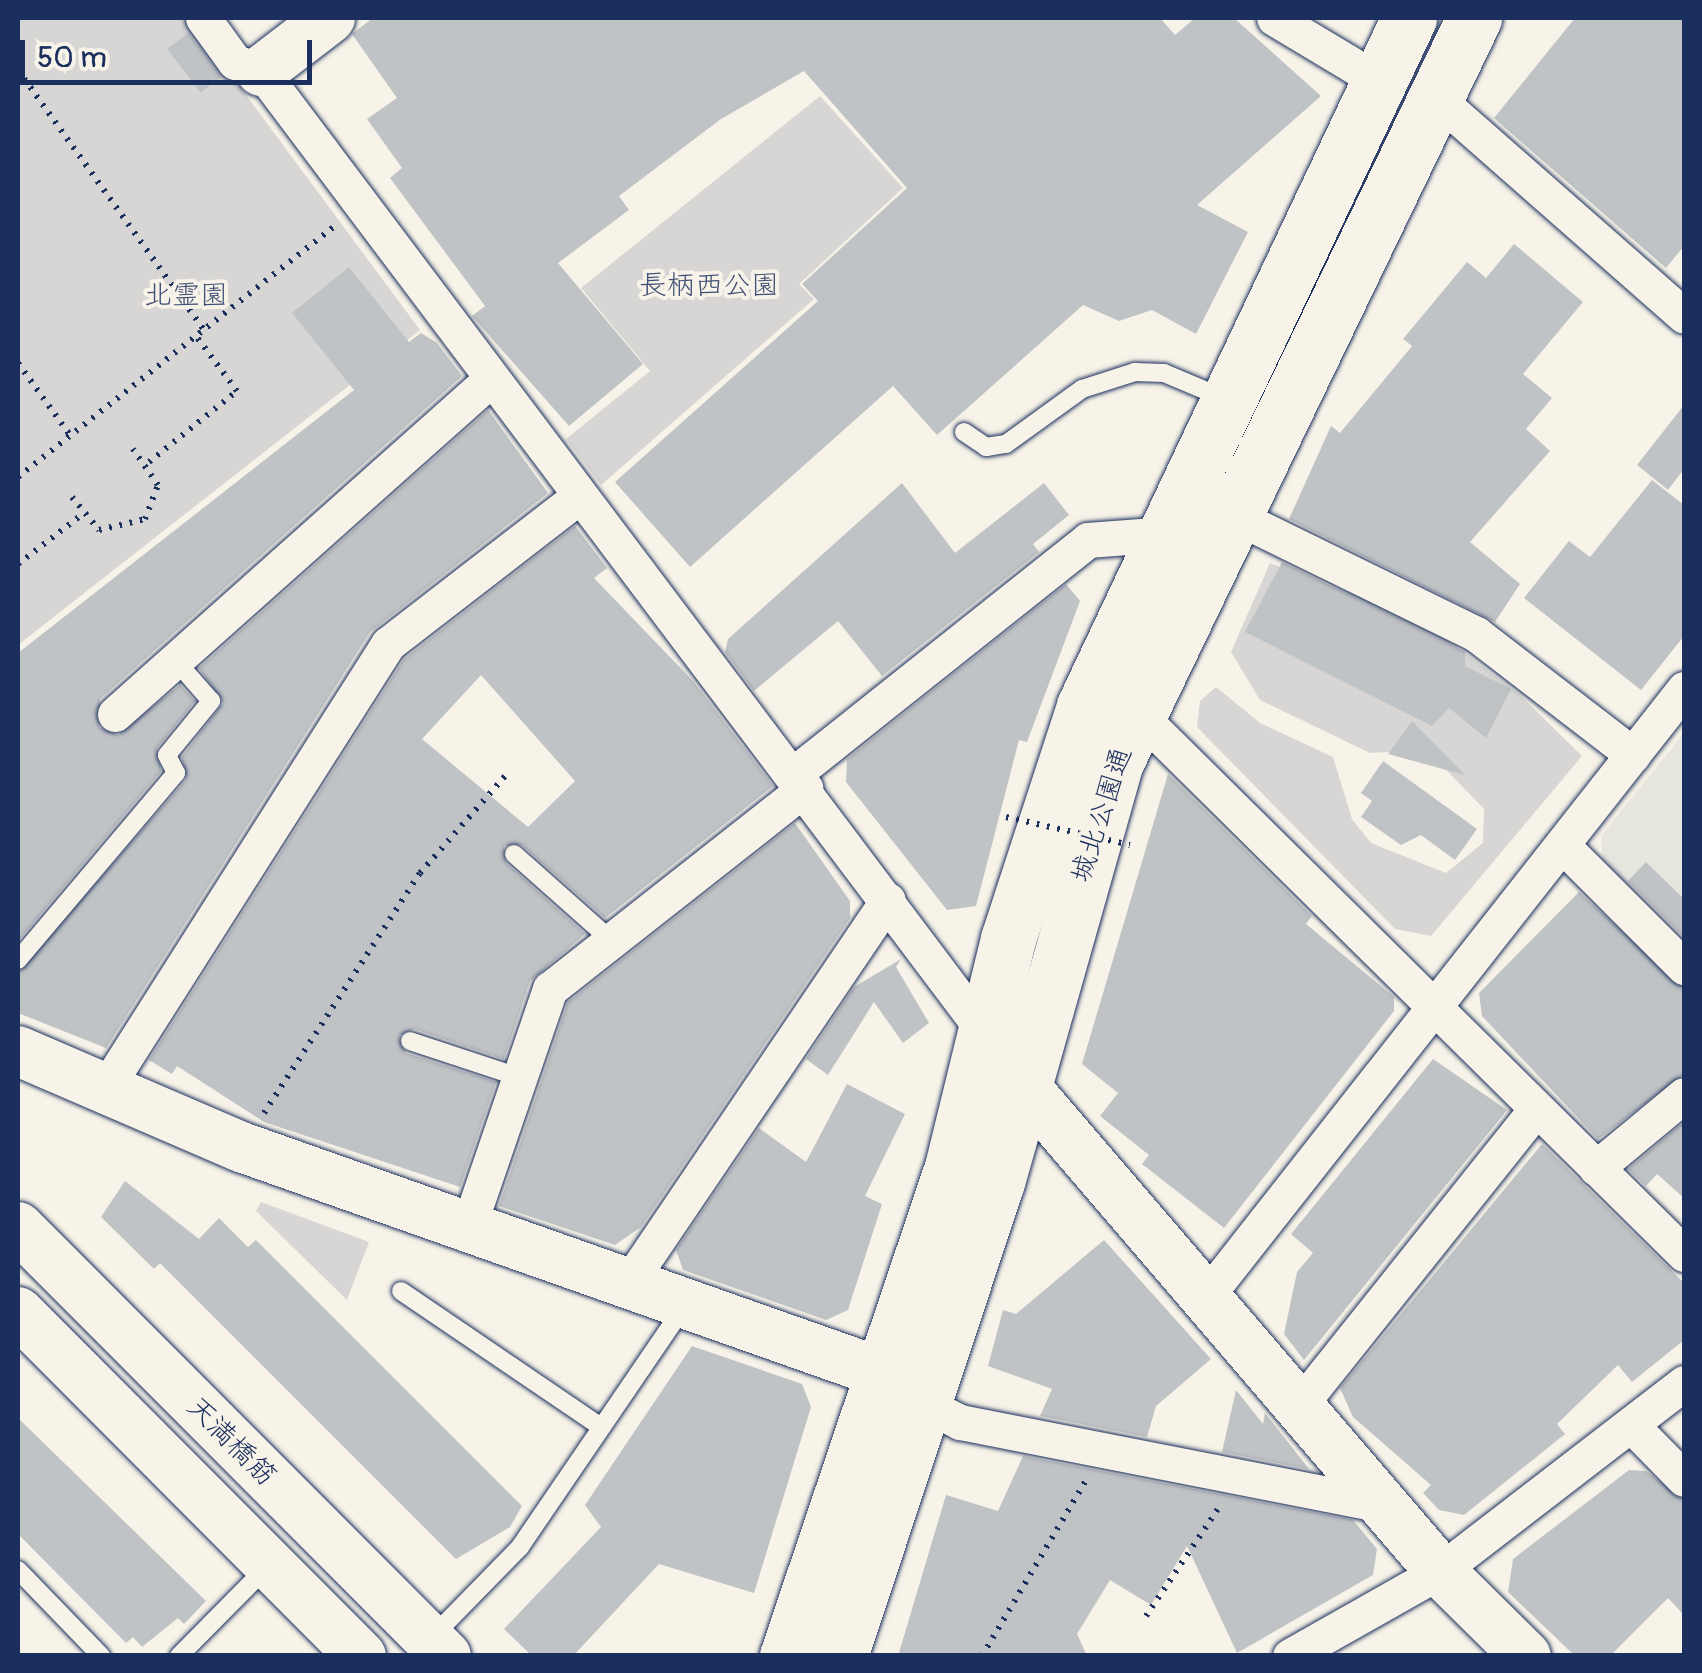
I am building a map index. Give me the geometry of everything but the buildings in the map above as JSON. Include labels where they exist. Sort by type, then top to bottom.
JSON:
[{"type":"main road","name":"城北公園通","points":[[840,1656],[990,1039],[1008,939],[1084,706],[1409,18]]},
{"type":"main road","name":"城北公園通","points":[[787,1656],[854,1438],[904,1392],[1025,1087],[1110,780],[1232,514],[1474,18]]},
{"type":"street","points":[[203,18],[235,62],[261,71],[578,496],[800,780],[1025,1087],[1440,1570],[1526,1656]]},
{"type":"street","points":[[261,71],[330,18]]},
{"type":"street","points":[[1274,18],[1378,81]]},
{"type":"street","points":[[1434,96],[1684,316]]},
{"type":"street","points":[[115,714],[491,380]]},
{"type":"street","points":[[108,1086],[388,644],[578,496]]},
{"type":"street","points":[[1232,514],[1476,634],[1633,755]]},
{"type":"street","points":[[468,1228],[550,989],[1088,540],[1167,534]]},
{"type":"street","points":[[1205,1298],[1684,690]]},
{"type":"street","points":[[1138,714],[1437,1005],[1535,1110],[1684,1254]]},
{"type":"street","points":[[1562,845],[1684,967]]},
{"type":"street","points":[[627,1285],[888,900]]},
{"type":"street","points":[[25,1049],[241,1147],[686,1305],[904,1392],[1105,1449],[1384,1504]]},
{"type":"street","points":[[1596,1168],[1684,1095]]},
{"type":"street","points":[[1298,1406],[1535,1110]]},
{"type":"street","name":"天満橋筋","points":[[18,1227],[437,1648]]},
{"type":"street","name":"天満橋筋","points":[[18,1312],[272,1562],[360,1656]]},
{"type":"street","points":[[1290,1656],[1440,1570],[1684,1383]]},
{"type":"street","points":[[1632,1426],[1684,1478]]},
{"type":"lane","points":[[964,432],[986,447],[1006,444],[1082,389],[1135,372],[1164,373],[1231,401]]},
{"type":"lane","points":[[18,960],[176,773],[167,756],[211,701],[176,661]]},
{"type":"lane","points":[[514,854],[612,941]]},
{"type":"lane","points":[[410,1041],[519,1077]]},
{"type":"lane","points":[[400,1291],[602,1427]]},
{"type":"lane","points":[[437,1648],[520,1547],[686,1305]]},
{"type":"lane","points":[[179,1656],[272,1562]]},
{"type":"lane","points":[[18,1570],[101,1656]]},
{"type":"path","points":[[18,70],[204,330]]},
{"type":"path","points":[[18,478],[360,207]]},
{"type":"path","points":[[150,462],[237,391],[196,336]]},
{"type":"path","points":[[18,362],[70,435]]},
{"type":"path","points":[[72,497],[80,516],[112,532],[145,520],[158,485],[150,462],[133,449]]},
{"type":"path","points":[[18,564],[80,516]]},
{"type":"path","points":[[241,1147],[420,873],[508,774]]},
{"type":"path","points":[[1006,817],[1130,845]]},
{"type":"path","points":[[982,1656],[1105,1449]]},
{"type":"path","points":[[1146,1616],[1234,1477]]},
{"type":"shaded area","points":[[1684,733],[1684,941],[1603,860],[1601,836]]},
{"type":"green space","name":"北霊園","points":[[18,18],[189,18],[420,330],[18,645]]},
{"type":"green space","name":"長柄西公園","points":[[820,96],[903,188],[799,284],[814,299],[601,485],[566,439],[650,371],[581,288]]},
{"type":"green space","points":[[1270,563],[1419,619],[1520,695],[1582,756],[1431,936],[1395,929],[1197,727],[1200,701],[1216,687],[1260,723],[1333,757],[1352,819],[1371,843],[1446,873],[1483,843],[1484,809],[1427,750],[1370,753],[1260,700],[1231,652]]},
{"type":"green space","points":[[261,1202],[369,1242],[347,1300],[256,1211]]}]
